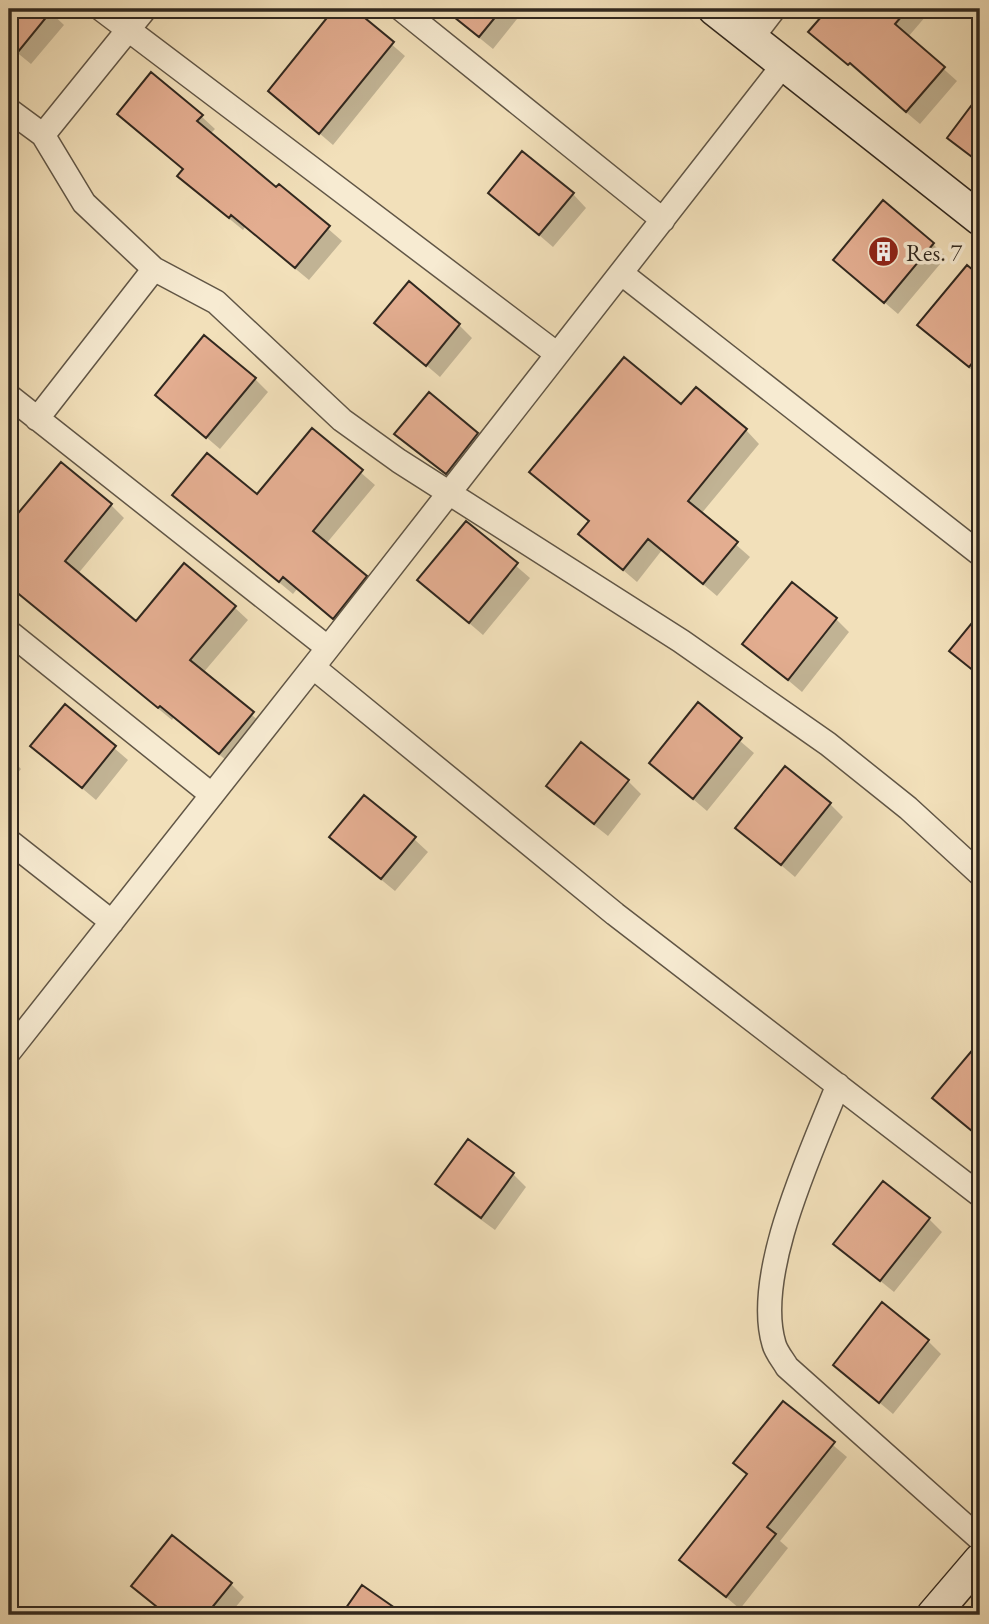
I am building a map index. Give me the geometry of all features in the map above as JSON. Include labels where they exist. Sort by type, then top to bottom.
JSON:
[{"type":"street","points":[[101,9],[557,354]]},
{"type":"street","points":[[43,135],[145,9]]},
{"type":"street","points":[[401,9],[663,220]]},
{"type":"street","points":[[714,9],[980,219]]},
{"type":"street","points":[[751,39],[774,9]]},
{"type":"street","points":[[9,1052],[784,64]]},
{"type":"street","points":[[9,110],[43,135],[84,204],[154,269],[216,302],[342,421],[399,461],[681,641],[828,744],[908,808],[980,874]]},
{"type":"street","points":[[37,419],[154,269]]},
{"type":"street","points":[[621,273],[980,554]]},
{"type":"street","points":[[9,396],[328,648]]},
{"type":"street","points":[[9,632],[212,795]]},
{"type":"street","points":[[313,667],[615,914],[980,1195]]},
{"type":"street","points":[[9,841],[112,922]]},
{"type":"street","points":[[838,1085],[789,1210],[776,1260],[770,1320],[774,1346],[787,1367],[980,1539]]},
{"type":"street","points":[[933,1615],[980,1560]]},
{"type":"building","points":[[9,9],[53,9],[9,63]]},
{"type":"building","points":[[334,9],[354,9],[394,42],[319,134],[268,91]]},
{"type":"building","points":[[444,9],[502,9],[479,37]]},
{"type":"building","points":[[828,9],[908,9],[895,24],[945,67],[906,112],[850,63],[848,65],[808,32]]},
{"type":"building","points":[[151,72],[203,115],[197,121],[276,187],[279,184],[330,226],[295,268],[231,215],[229,218],[177,176],[183,169],[117,114]]},
{"type":"building","points":[[980,94],[980,163],[947,138]]},
{"type":"building","points":[[522,151],[574,193],[539,235],[488,193]]},
{"type":"building","name":"Res. 7","points":[[883,200],[934,243],[884,303],[833,260]]},
{"type":"building","points":[[967,265],[980,276],[980,353],[969,367],[917,325]]},
{"type":"building","points":[[409,281],[460,324],[426,366],[374,323]]},
{"type":"building","points":[[204,335],[256,378],[206,438],[155,395]]},
{"type":"building","points":[[624,357],[681,404],[696,387],[747,429],[688,501],[738,542],[703,584],[648,539],[623,570],[578,534],[589,521],[529,472]]},
{"type":"building","points":[[429,392],[478,433],[446,474],[394,434]]},
{"type":"building","points":[[312,428],[363,470],[313,531],[367,576],[333,619],[283,577],[279,582],[172,495],[207,453],[257,494]]},
{"type":"building","points":[[61,462],[112,504],[65,561],[136,621],[184,563],[236,606],[190,660],[254,712],[219,754],[160,706],[158,708],[9,586],[9,524]]},
{"type":"building","points":[[466,521],[518,563],[469,623],[417,580]]},
{"type":"building","points":[[792,582],[837,618],[788,680],[742,644]]},
{"type":"building","points":[[980,613],[980,676],[949,651]]},
{"type":"building","points":[[698,702],[742,738],[693,799],[649,763]]},
{"type":"building","points":[[65,704],[116,746],[82,788],[30,746]]},
{"type":"building","points":[[581,742],[629,780],[594,824],[546,786]]},
{"type":"building","points":[[785,766],[831,803],[781,865],[735,828]]},
{"type":"building","points":[[364,795],[416,837],[381,879],[329,837]]},
{"type":"building","points":[[980,1041],[980,1121],[972,1131],[932,1098]]},
{"type":"building","points":[[468,1139],[514,1173],[481,1218],[435,1184]]},
{"type":"building","points":[[883,1181],[930,1218],[880,1281],[833,1244]]},
{"type":"building","points":[[882,1302],[929,1340],[879,1403],[833,1365]]},
{"type":"building","points":[[783,1401],[835,1442],[767,1527],[776,1534],[726,1597],[679,1560],[747,1474],[733,1463]]},
{"type":"building","points":[[172,1535],[232,1583],[206,1615],[167,1615],[131,1586]]},
{"type":"building","points":[[362,1585],[405,1615],[341,1615]]},
{"type":"place","name":"Res. 7","points":[[883,252]]}]
